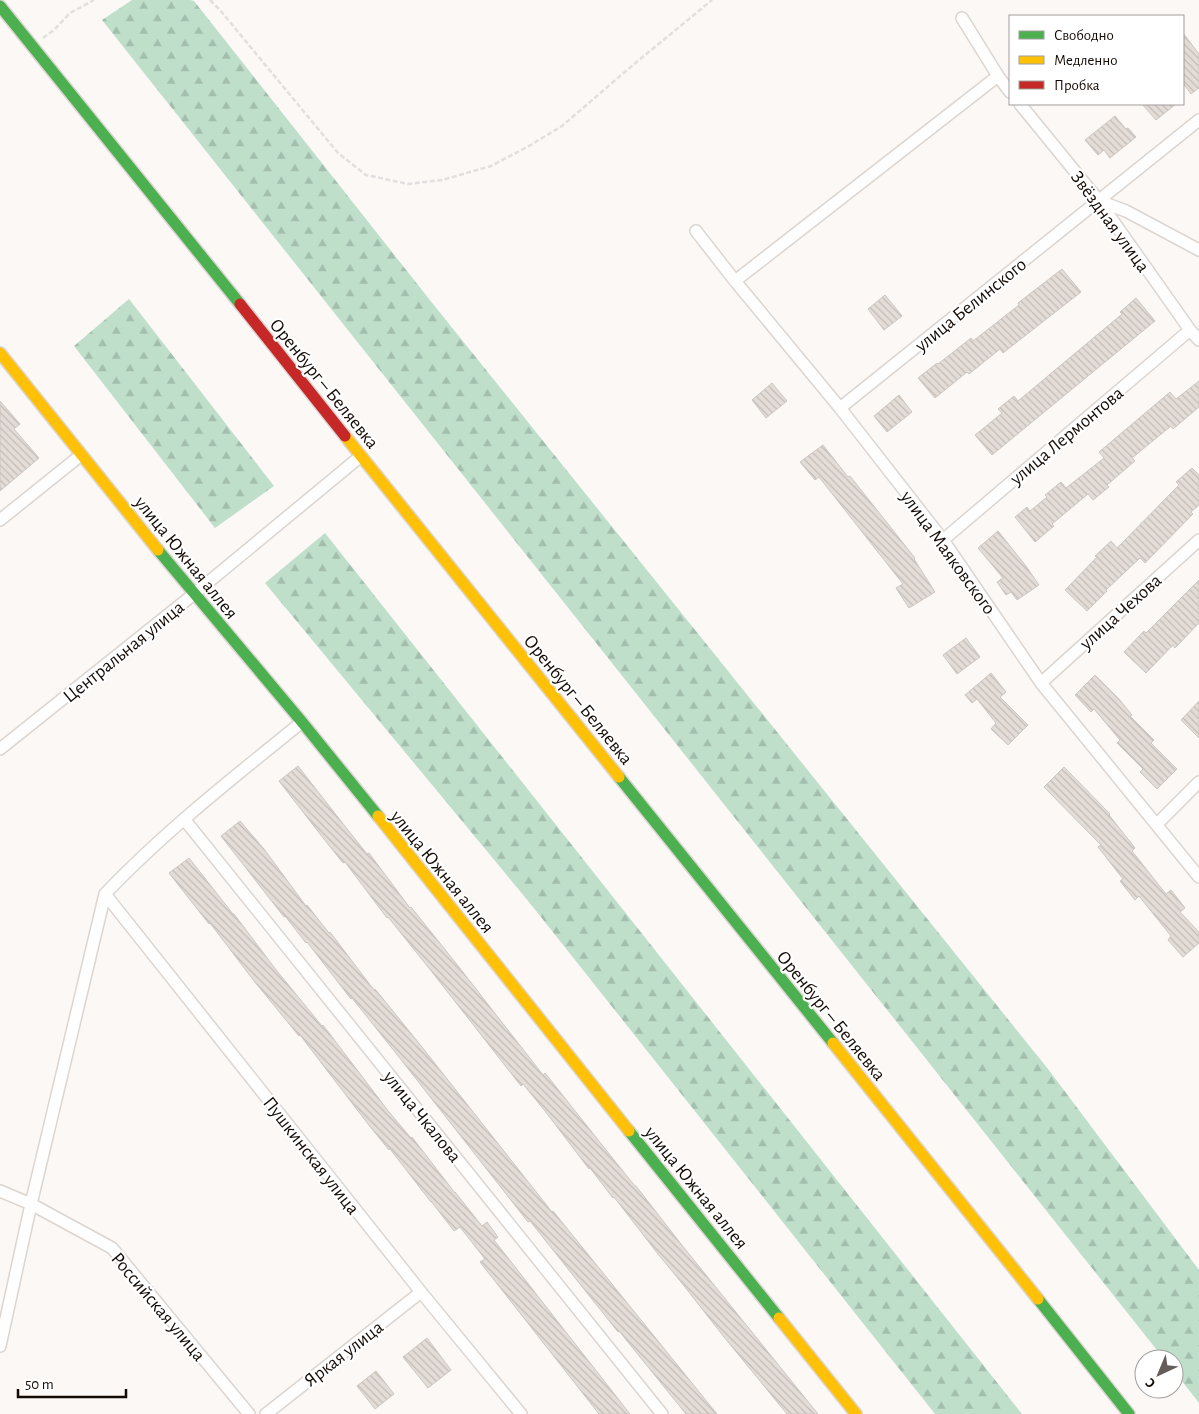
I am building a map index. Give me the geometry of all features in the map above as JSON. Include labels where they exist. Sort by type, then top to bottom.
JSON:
[{"type":"main road","name":"Оренбург – Беляевка","points":[[0,6],[1129,1414]]},
{"type":"main road","name":"улица Южная аллея","points":[[0,353],[194,594],[302,722],[856,1414]]},
{"type":"street","points":[[962,18],[1009,91]]},
{"type":"street","points":[[735,281],[998,76]]},
{"type":"street","name":"Звёздная улица","points":[[1021,105],[1099,201],[1199,340]]},
{"type":"street","name":"улица Белинского","points":[[840,408],[1199,120]]},
{"type":"street","points":[[1099,201],[1134,215],[1199,250]]},
{"type":"street","name":"улица Маяковского","points":[[696,231],[840,408],[943,540],[1042,682],[1199,877]]},
{"type":"street","name":"улица Лермонтова","points":[[943,540],[1190,330]]},
{"type":"street","points":[[0,520],[81,455]]},
{"type":"street","name":"Центральная улица","points":[[0,749],[194,594],[361,456]]},
{"type":"street","name":"улица Чехова","points":[[1042,682],[1199,540]]},
{"type":"street","points":[[0,1346],[30,1204],[105,894],[134,863],[184,819],[302,722]]},
{"type":"street","points":[[1157,824],[1199,782]]},
{"type":"street","name":"улица Чкалова","points":[[184,819],[662,1414]]},
{"type":"street","name":"Пушкинская улица","points":[[105,894],[421,1292],[521,1414]]},
{"type":"street","name":"Российская улица","points":[[0,1191],[30,1204],[112,1248],[249,1414]]},
{"type":"street","name":"Яркая улица","points":[[266,1414],[421,1292]]},
{"type":"path","points":[[32,47],[54,30],[70,13],[94,0]]},
{"type":"path","points":[[210,0],[338,153],[366,175],[408,184],[442,180],[491,166],[554,131],[712,0]]},
{"type":"green space","points":[[132,0],[194,1],[433,304],[1048,1069],[1199,1270],[1199,1403],[1184,1384],[1184,1349],[1156,1349],[102,20]]},
{"type":"green space","points":[[129,299],[274,486],[215,528],[74,346]]},
{"type":"green space","points":[[325,533],[1022,1414],[935,1414],[529,902],[265,583]]},
{"type":"building","points":[[1184,34],[1199,54],[1199,88],[1191,94],[1184,84]]},
{"type":"building","points":[[1143,105],[1175,105],[1156,120]]},
{"type":"building","points":[[1115,116],[1136,137],[1110,158],[1104,150],[1098,155],[1085,140]]},
{"type":"building","points":[[1062,269],[1081,292],[1003,353],[1000,349],[935,398],[918,378],[971,338],[973,341]]},
{"type":"building","points":[[885,295],[902,316],[884,330],[868,309]]},
{"type":"building","points":[[1136,298],[1155,321],[992,455],[975,435],[1002,413],[998,409],[1014,396],[1018,401],[1122,314],[1120,312]]},
{"type":"building","points":[[1199,381],[1199,407],[1173,429],[1171,426],[1132,458],[1135,461],[1107,485],[1109,487],[1093,500],[1088,494],[1052,524],[1054,526],[1035,542],[1015,517],[1027,507],[1030,511],[1061,482],[1066,488],[1104,458],[1099,452],[1170,392],[1176,399]]},
{"type":"building","points":[[772,383],[787,401],[766,418],[752,400]]},
{"type":"building","points":[[899,395],[912,412],[887,432],[874,416]]},
{"type":"building","points":[[0,401],[20,424],[14,429],[39,458],[0,491]]},
{"type":"building","points":[[823,445],[915,558],[935,592],[909,608],[896,588],[903,584],[819,477],[815,480],[800,462]]},
{"type":"building","points":[[1192,468],[1199,475],[1199,505],[1191,512],[1193,514],[1145,563],[1140,558],[1087,611],[1065,590],[1111,541],[1117,548],[1179,485],[1176,482]]},
{"type":"building","points":[[998,531],[1039,585],[1017,600],[1011,592],[1006,595],[997,582],[1003,578],[978,548]]},
{"type":"building","points":[[1199,580],[1199,623],[1175,648],[1173,645],[1146,673],[1124,652],[1144,631],[1146,633]]},
{"type":"building","points":[[966,638],[980,657],[957,674],[943,655]]},
{"type":"building","points":[[991,673],[1006,692],[1000,697],[1028,725],[1008,745],[991,729],[996,723],[977,699],[972,703],[965,695]]},
{"type":"building","points":[[1095,675],[1119,699],[1132,715],[1130,716],[1154,740],[1151,743],[1177,769],[1157,789],[1140,772],[1143,769],[1117,743],[1120,740],[1094,709],[1091,712],[1075,695]]},
{"type":"building","points":[[1199,701],[1199,738],[1181,720]]},
{"type":"building","points":[[298,766],[367,854],[369,853],[410,908],[455,962],[543,1075],[545,1073],[818,1414],[787,1414],[614,1197],[589,1169],[545,1111],[523,1084],[521,1086],[279,781]]},
{"type":"building","points":[[1064,767],[1110,814],[1135,848],[1132,851],[1166,894],[1171,890],[1185,908],[1180,912],[1199,932],[1199,943],[1183,957],[1168,940],[1171,936],[1139,896],[1135,900],[1120,881],[1123,879],[1098,847],[1101,845],[1044,787]]},
{"type":"building","points":[[240,821],[552,1212],[717,1414],[686,1414],[530,1221],[528,1222],[395,1052],[307,942],[284,917],[221,836]]},
{"type":"building","points":[[189,858],[277,971],[323,1025],[389,1112],[412,1137],[482,1226],[487,1222],[498,1237],[494,1240],[630,1414],[599,1414],[480,1262],[485,1259],[460,1227],[454,1231],[368,1124],[300,1035],[254,981],[169,873]]},
{"type":"building","points":[[427,1338],[451,1370],[428,1388],[403,1357]]},
{"type":"building","points":[[376,1371],[394,1394],[375,1409],[357,1386]]},
{"type":"traffic: fast","points":[[0,6],[240,304]]},
{"type":"traffic: fast","points":[[158,550],[378,816]]},
{"type":"traffic: fast","points":[[619,777],[833,1043]]},
{"type":"traffic: fast","points":[[629,1131],[779,1318]]},
{"type":"traffic: fast","points":[[1038,1299],[1129,1414]]},
{"type":"traffic: slow","points":[[0,353],[158,550]]},
{"type":"traffic: slow","points":[[345,436],[619,777]]},
{"type":"traffic: slow","points":[[378,816],[629,1131]]},
{"type":"traffic: slow","points":[[833,1043],[1038,1299]]},
{"type":"traffic: slow","points":[[779,1318],[856,1414]]},
{"type":"traffic: jam","points":[[240,304],[345,436]]}]
